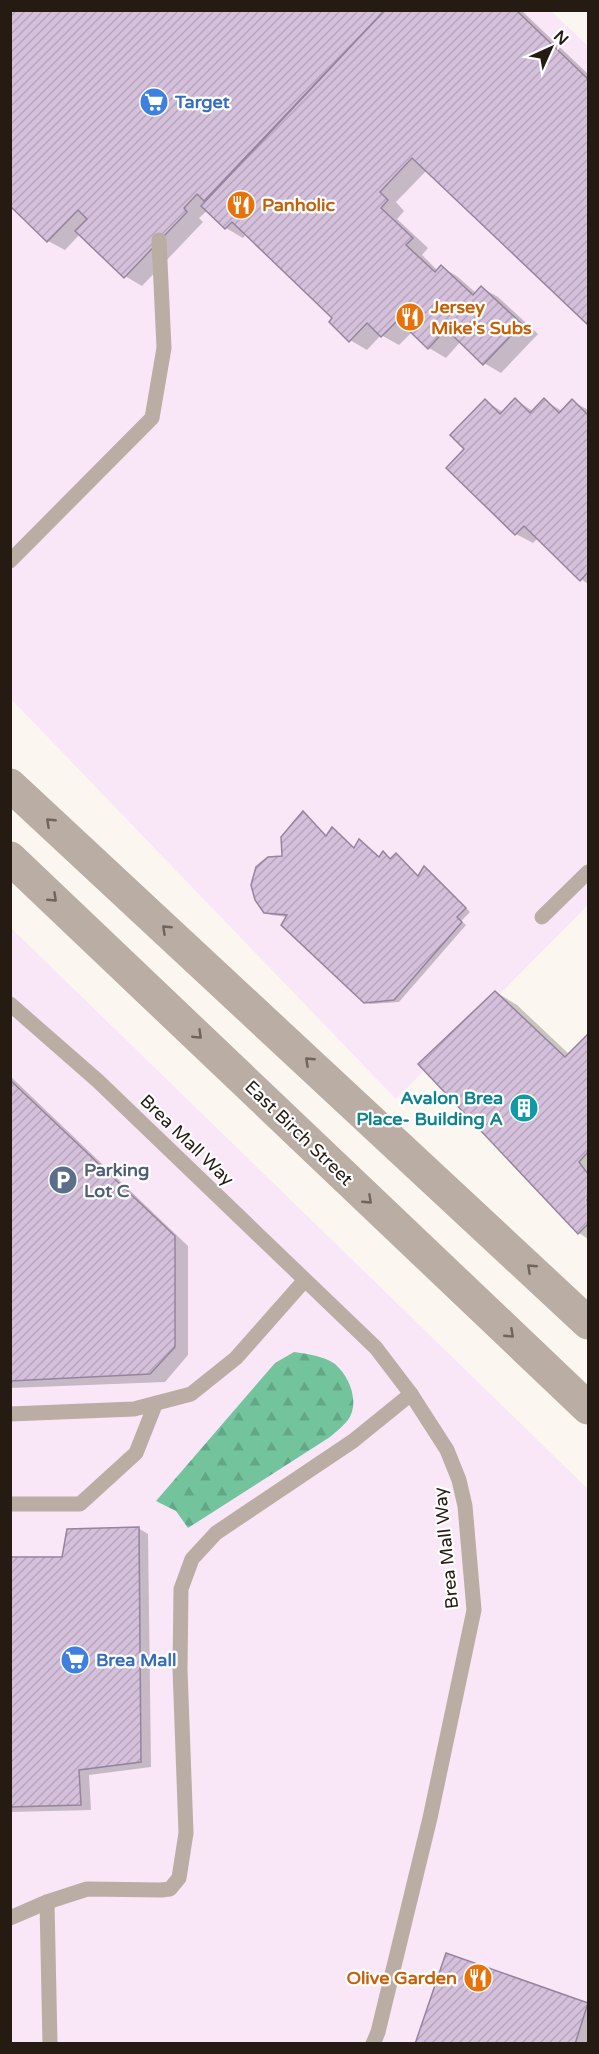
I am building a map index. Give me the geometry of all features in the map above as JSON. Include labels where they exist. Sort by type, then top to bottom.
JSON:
[{"type":"street","points":[[10,785],[588,1323]]},
{"type":"street","name":"East Birch Street","points":[[10,858],[588,1408]]},
{"type":"lane","points":[[10,561],[152,418],[164,348],[159,240]]},
{"type":"lane","points":[[542,917],[588,872]]},
{"type":"lane","name":"Brea Mall Way","points":[[10,1004],[98,1082],[376,1348],[411,1394],[447,1450],[459,1480],[465,1506],[474,1610],[430,1818],[374,2043]]},
{"type":"lane","points":[[10,1414],[134,1409],[191,1395],[236,1358],[304,1281]]},
{"type":"lane","points":[[10,1918],[46,1902],[87,1889],[170,1889],[179,1878],[187,1824],[180,1669],[181,1589],[192,1559],[216,1533],[353,1441],[411,1394]]},
{"type":"lane","points":[[10,1504],[80,1504],[136,1453],[155,1405]]},
{"type":"lane","points":[[46,1902],[50,2043]]},
{"type":"shaded area","points":[[11,11],[551,11],[588,46],[588,905],[396,1099],[11,699]]},
{"type":"shaded area","points":[[10,927],[588,1489],[588,2043],[11,2043]]},
{"type":"green space","points":[[294,1352],[326,1359],[340,1369],[352,1391],[353,1406],[348,1420],[330,1437],[188,1528],[176,1511],[156,1501],[275,1363]]},
{"type":"building","name":"Target","points":[[10,10],[385,10],[204,201],[197,194],[184,208],[187,212],[124,278],[75,231],[87,219],[78,210],[47,242],[10,206]]},
{"type":"building","points":[[385,10],[516,10],[588,79],[588,325],[412,158],[380,192],[388,200],[381,208],[413,238],[406,245],[435,272],[441,265],[473,295],[481,286],[522,324],[483,365],[446,329],[428,349],[398,320],[381,337],[367,323],[349,342],[329,322],[332,318],[232,222],[225,229],[201,206]]},
{"type":"building","points":[[515,398],[530,413],[544,398],[559,413],[572,399],[588,415],[588,572],[580,581],[524,526],[515,535],[446,468],[464,449],[450,435],[485,399],[500,414]]},
{"type":"building","points":[[303,811],[326,836],[332,827],[354,848],[359,839],[379,857],[383,851],[390,859],[396,853],[418,876],[424,866],[466,908],[457,917],[462,922],[394,1000],[364,1003],[281,925],[287,915],[264,913],[255,900],[251,885],[256,867],[268,857],[282,856],[281,837]]},
{"type":"building","name":"Avalon Brea Place- Building A","points":[[495,991],[565,1057],[588,1034],[588,1152],[579,1162],[588,1174],[588,1224],[578,1234],[418,1064]]},
{"type":"building","name":"Parking Lot C","points":[[10,1080],[175,1236],[175,1347],[150,1374],[10,1381]]},
{"type":"building","name":"Brea Mall","points":[[139,1527],[141,1762],[79,1770],[81,1805],[10,1807],[10,1557],[62,1557],[67,1529]]},
{"type":"building","name":"Olive Garden","points":[[446,1953],[588,2003],[575,2044],[415,2044]]},
{"type":"place","name":"Target","points":[[154,102]]},
{"type":"place","name":"Panholic","points":[[241,205]]},
{"type":"place","name":"Jersey Mike's Subs","points":[[410,317]]},
{"type":"place","name":"Avalon Brea Place- Building A","points":[[524,1108]]},
{"type":"place","name":"Parking Lot C","points":[[63,1180]]},
{"type":"place","name":"Brea Mall","points":[[75,1660]]},
{"type":"place","name":"Olive Garden","points":[[478,1978]]}]
